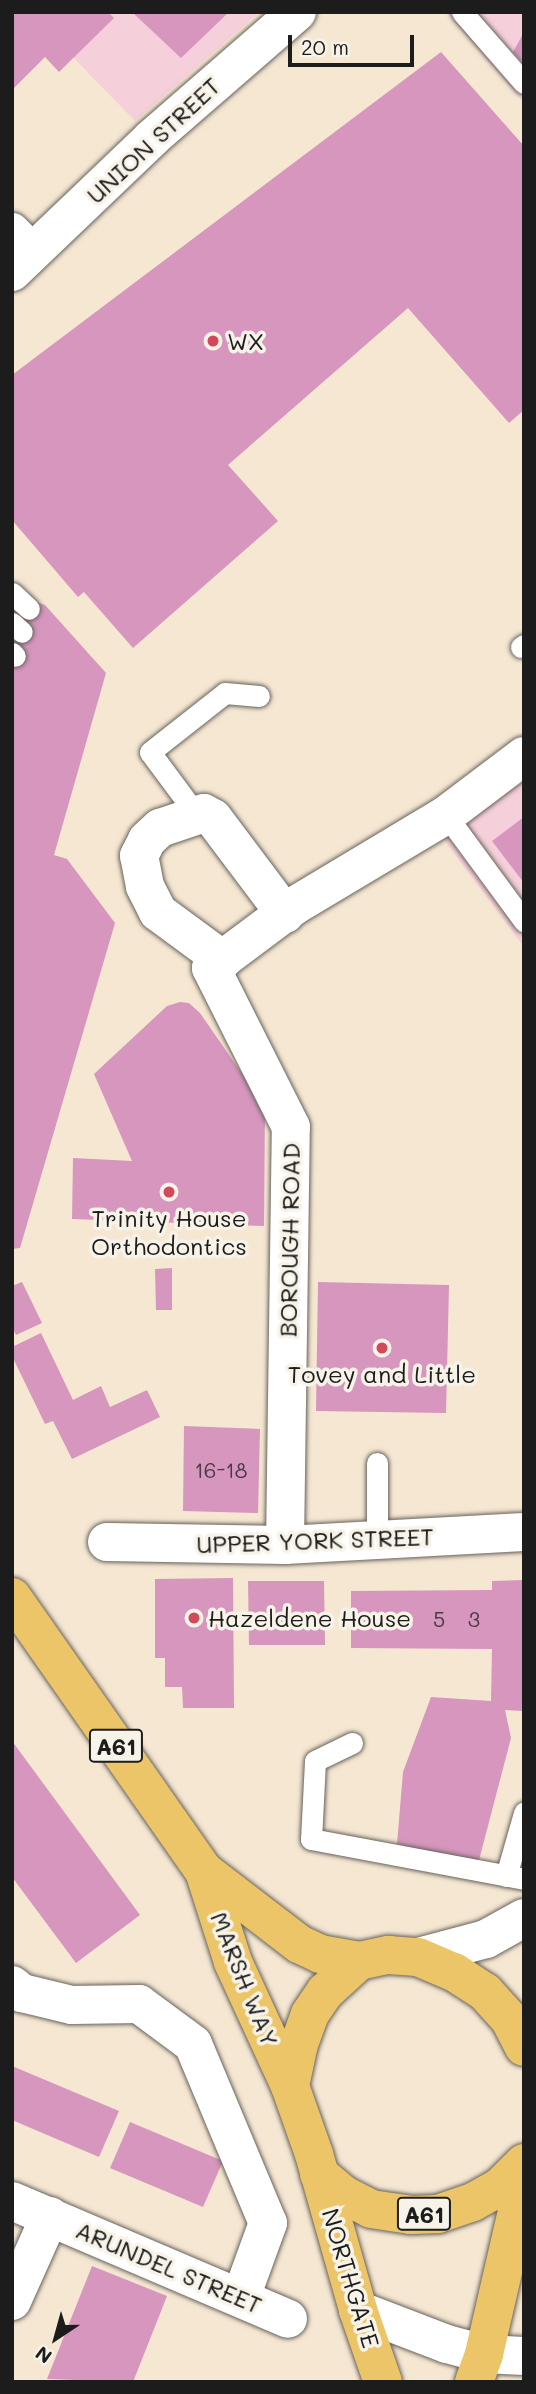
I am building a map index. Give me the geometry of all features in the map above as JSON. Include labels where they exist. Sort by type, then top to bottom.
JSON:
[{"type":"highway","name":"MARSH WAY","points":[[18,1609],[204,1871],[299,1944],[320,1954],[359,1961]]},
{"type":"highway","name":"MARSH WAY","points":[[204,1871],[233,1962],[290,2087]]},
{"type":"highway","name":"A61","points":[[524,2047],[510,2020],[485,1992],[454,1972],[418,1957],[388,1955],[359,1961],[325,1992],[310,2014],[298,2047],[290,2087],[319,2174],[344,2194],[371,2209],[411,2215],[438,2214],[472,2202],[500,2187],[524,2163]]},
{"type":"highway","name":"NORTHGATE","points":[[319,2174],[358,2310],[383,2382]]},
{"type":"highway","points":[[479,2368],[524,2181]]},
{"type":"street","name":"UNION STREET","points":[[20,250],[297,12]]},
{"type":"street","points":[[290,910],[214,818],[204,813],[160,828],[147,840],[139,856],[145,886],[158,912],[223,960],[290,910],[446,815],[524,757]]},
{"type":"street","name":"BOROUGH ROAD","points":[[223,960],[211,968],[291,1127],[285,1545]]},
{"type":"street","name":"UPPER YORK STREET","points":[[107,1542],[285,1545],[524,1532]]},
{"type":"street","points":[[418,1957],[485,1939],[524,1918]]},
{"type":"street","points":[[12,1985],[22,1993],[72,2005],[139,2004],[193,2044],[268,2223],[241,2297]]},
{"type":"street","name":"ARUNDEL STREET","points":[[12,2200],[288,2319]]},
{"type":"street","name":"ARUNDEL STREET","points":[[12,2301],[50,2216]]},
{"type":"street","points":[[358,2310],[447,2344],[479,2368],[524,2356]]},
{"type":"lane","points":[[462,12],[524,83]]},
{"type":"lane","points":[[12,593],[29,609]]},
{"type":"lane","points":[[196,814],[150,752],[225,693],[259,696]]},
{"type":"lane","points":[[446,815],[524,921]]},
{"type":"lane","points":[[377,1463],[377,1540]]},
{"type":"lane","points":[[352,1743],[314,1761],[311,1839],[515,1877],[524,1813]]},
{"type":"shaded area","points":[[29,12],[259,12],[135,121]]},
{"type":"shaded area","points":[[446,12],[524,12],[524,103]]},
{"type":"shaded area","points":[[524,775],[524,947],[440,834]]},
{"type":"building","points":[[12,12],[108,12],[114,18],[59,72],[45,57],[12,90]]},
{"type":"building","points":[[132,12],[229,12],[181,58]]},
{"type":"building","points":[[524,32],[524,64],[513,52]]},
{"type":"building","name":"WX","points":[[441,52],[524,146],[524,410],[509,423],[408,308],[228,465],[278,521],[133,648],[84,592],[78,597],[12,520],[12,375]]},
{"type":"building","points":[[27,599],[45,605],[106,673],[54,855],[67,859],[115,923],[20,1248],[12,1249],[12,651]]},
{"type":"building","points":[[524,817],[524,883],[492,841]]},
{"type":"building","points":[[180,1002],[189,1003],[200,1013],[265,1107],[264,1226],[72,1219],[73,1158],[132,1161],[94,1074],[167,1006]]},
{"type":"building","points":[[172,1268],[172,1310],[156,1310],[155,1269]]},
{"type":"building","points":[[22,1282],[42,1323],[16,1335],[12,1327],[12,1286]]},
{"type":"building","name":"Tovey and Little","points":[[318,1282],[449,1285],[446,1413],[316,1411]]},
{"type":"building","points":[[41,1333],[73,1400],[101,1386],[110,1407],[147,1390],[160,1417],[72,1459],[53,1421],[45,1424],[12,1356],[12,1347]]},
{"type":"building","points":[[184,1426],[260,1429],[258,1513],[183,1511]]},
{"type":"building","name":"Hazeldene House","points":[[233,1578],[234,1708],[183,1708],[182,1687],[165,1687],[165,1658],[155,1658],[155,1579]]},
{"type":"building","points":[[524,1580],[524,1711],[505,1710],[511,1738],[478,1864],[397,1844],[403,1772],[431,1697],[491,1701],[492,1649],[351,1648],[351,1591],[492,1590],[492,1581]]},
{"type":"building","points":[[248,1581],[324,1581],[325,1645],[249,1645]]},
{"type":"building","points":[[12,1741],[140,1915],[76,1963],[12,1877]]},
{"type":"building","points":[[12,2066],[119,2111],[99,2157],[12,2120]]},
{"type":"building","points":[[130,2122],[223,2161],[203,2207],[110,2168]]},
{"type":"building","points":[[92,2266],[167,2296],[133,2382],[47,2379]]},
{"type":"place","name":"WX","points":[[213,341]]},
{"type":"place","name":"Trinity House Orthodontics","points":[[169,1192]]},
{"type":"place","name":"Tovey and Little","points":[[382,1348]]},
{"type":"place","name":"Hazeldene House","points":[[194,1618]]}]
